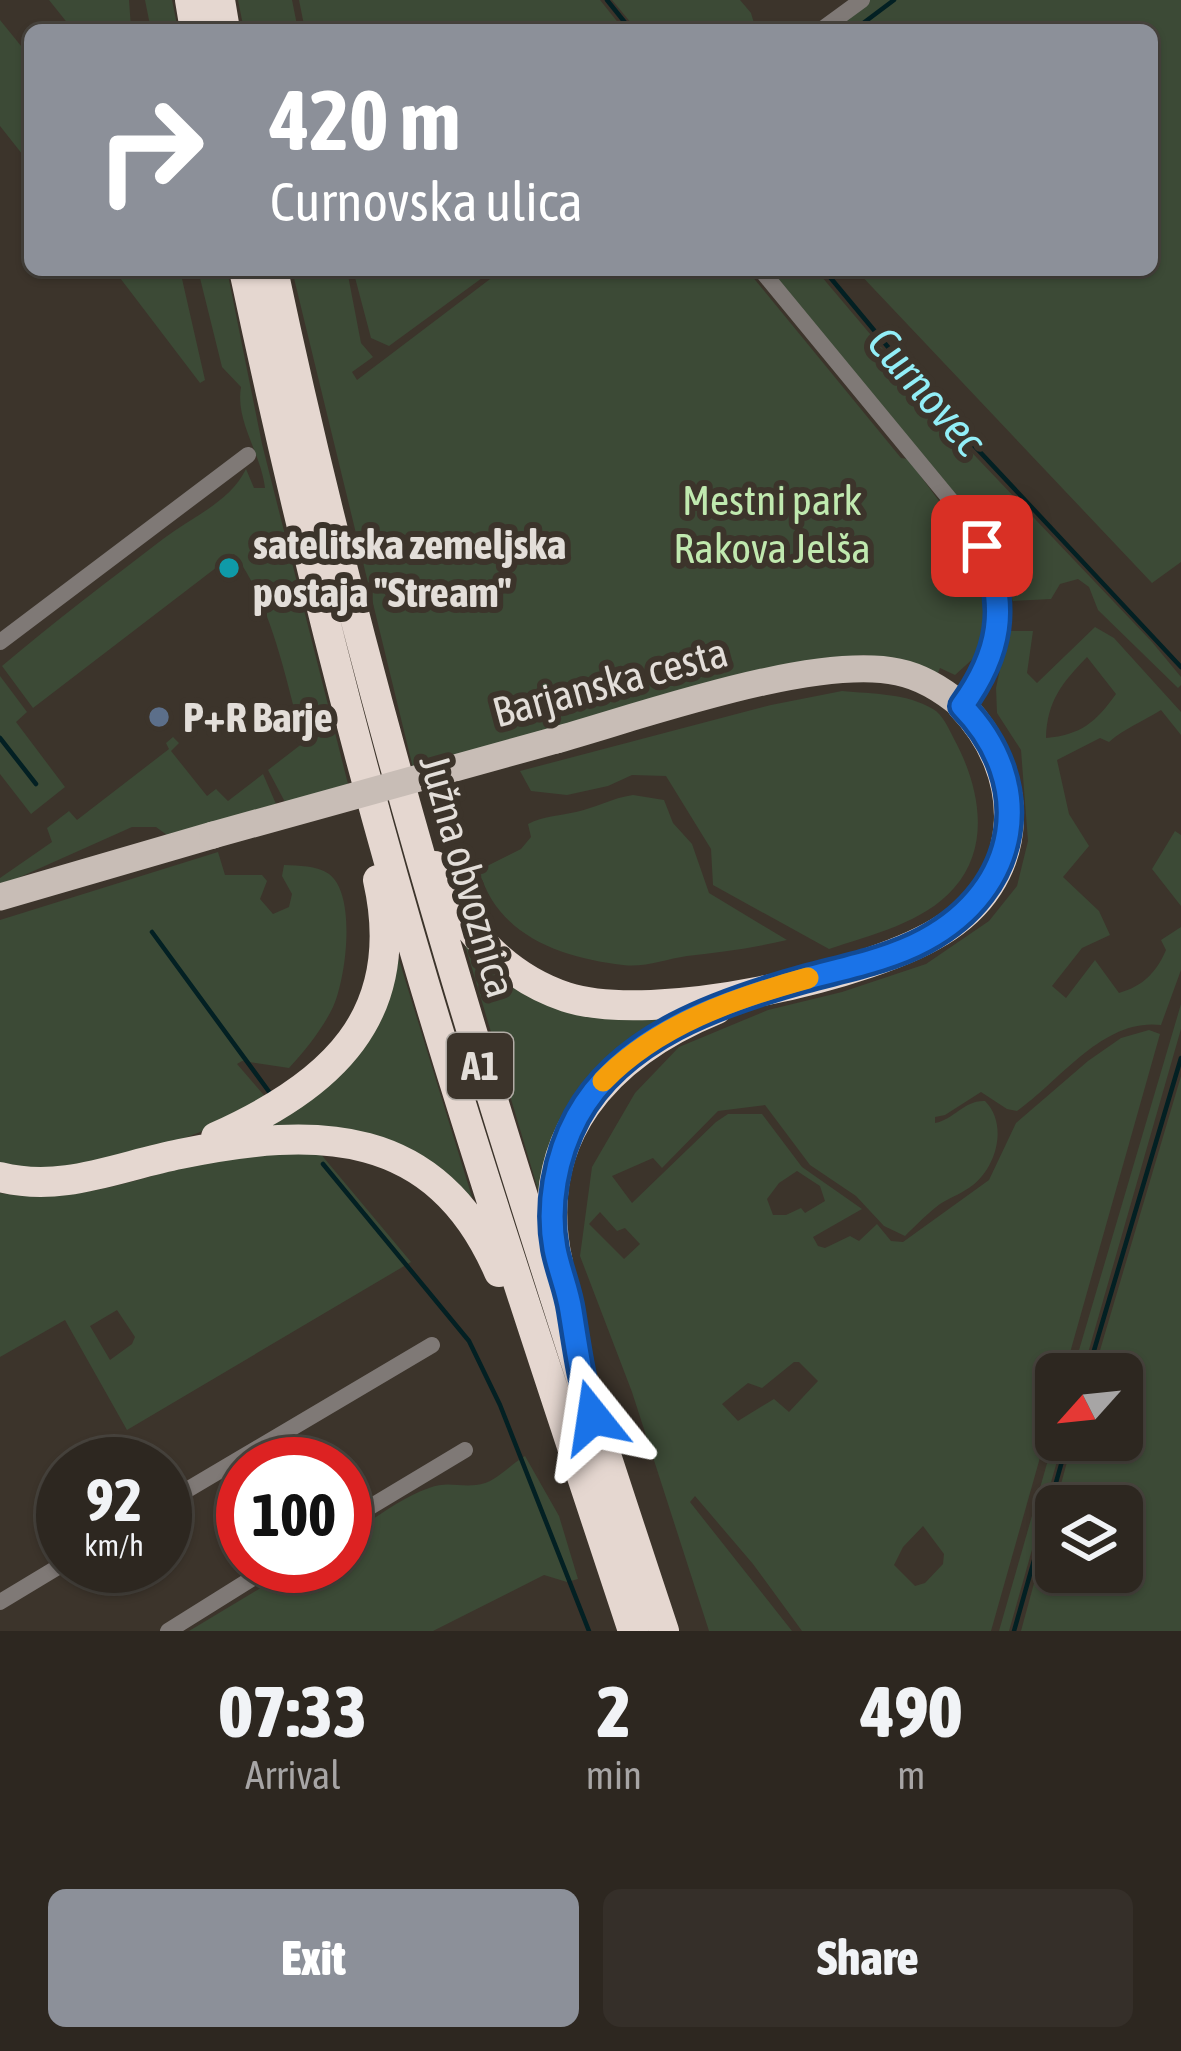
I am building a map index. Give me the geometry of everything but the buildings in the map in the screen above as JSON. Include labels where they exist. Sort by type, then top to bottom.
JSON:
[{"type":"highway","name":"Južna obvoznica","points":[[245,276],[303,534],[367,780],[461,1106],[664,1631]]},
{"type":"highway","name":"Južna obvoznica","points":[[274,276],[328,514],[390,755],[488,1093],[633,1631]]},
{"type":"highway","points":[[565,1377],[571,1306],[552,1223],[560,1163],[574,1122],[596,1090],[632,1055],[675,1027],[763,991],[903,950],[947,927],[980,896],[1003,852],[1008,791],[996,749],[962,706]]},
{"type":"highway","points":[[390,755],[419,810],[440,879],[462,917],[492,953],[530,982],[568,998],[611,1006],[660,1006],[763,991]]},
{"type":"highway","points":[[178,1154],[260,1118],[305,1090],[338,1059],[359,1029],[380,971],[384,928],[366,828],[367,780]]},
{"type":"highway","points":[[0,1177],[72,1180],[178,1154],[266,1140],[316,1138],[360,1145],[409,1166],[446,1193],[497,1267],[521,1334],[565,1377]]},
{"type":"main road","name":"Barjanska cesta","points":[[0,896],[746,688],[848,668],[906,674],[936,686],[962,706]]},
{"type":"street","points":[[829,24],[862,0]]},
{"type":"street","points":[[766,276],[958,509],[982,546],[996,579],[999,622],[988,666],[962,706]]},
{"type":"street","points":[[0,641],[248,454]]},
{"type":"street","points":[[192,1487],[432,1345]]},
{"type":"street","points":[[372,1506],[465,1450]]},
{"type":"street","points":[[0,1602],[36,1580]]},
{"type":"street","points":[[168,1631],[229,1593]]},
{"type":"green space","points":[[49,0],[129,0],[131,24],[68,24]]},
{"type":"green space","points":[[145,0],[172,0],[177,24],[150,24]]},
{"type":"green space","points":[[238,0],[292,0],[297,24],[243,24]]},
{"type":"green space","points":[[299,0],[600,0],[619,24],[304,24]]},
{"type":"green space","points":[[612,0],[740,0],[754,24],[632,24]]},
{"type":"green space","points":[[870,0],[1181,0],[1181,562],[1152,583],[862,276],[1158,276],[1158,24],[839,24]]},
{"type":"green space","points":[[0,20],[24,50],[24,156],[0,126]]},
{"type":"green space","points":[[119,276],[181,276],[205,380],[200,383]]},
{"type":"green space","points":[[199,276],[228,276],[262,444],[348,784],[285,802],[268,770],[303,743],[268,619],[234,554],[33,708],[2,666],[220,500],[246,469],[254,488],[265,488],[245,425],[241,387],[222,367]]},
{"type":"green space","name":"Mestni park Rakova Jelša","points":[[293,276],[348,276],[361,343],[373,357],[352,372],[357,380],[494,276],[752,276],[901,458],[908,459],[976,551],[993,603],[986,647],[955,675],[866,655],[824,658],[413,768]]},
{"type":"green space","points":[[355,276],[485,276],[389,346],[371,338]]},
{"type":"green space","points":[[775,276],[821,276],[958,438],[1152,642],[1181,677],[1181,685],[1178,688],[1098,610],[1089,587],[1078,579],[1060,584],[1051,599],[1013,601],[987,543]]},
{"type":"green space","points":[[1095,627],[1114,638],[1181,712],[1181,735],[1161,710],[1109,742],[1100,738],[1057,760],[1069,814],[1089,846],[1063,877],[1099,911],[1110,935],[1082,948],[1052,986],[1066,998],[1095,960],[1119,993],[1128,990],[1153,972],[1166,950],[1161,940],[1181,927],[1181,970],[1161,1025],[1140,1025],[1102,1041],[1017,1111],[981,1092],[935,1117],[935,1123],[971,1103],[985,1101],[996,1121],[997,1144],[981,1177],[940,1204],[905,1236],[884,1226],[856,1196],[810,1165],[765,1105],[718,1111],[662,1168],[653,1158],[612,1176],[632,1203],[716,1122],[728,1114],[762,1114],[802,1167],[862,1209],[813,1237],[818,1246],[825,1248],[850,1236],[859,1241],[877,1224],[891,1241],[903,1242],[989,1180],[1016,1123],[1088,1061],[1121,1038],[1149,1030],[1160,1034],[1070,1353],[1035,1353],[1035,1461],[1039,1461],[991,1631],[802,1631],[695,1496],[690,1502],[792,1631],[709,1631],[632,1392],[580,1256],[592,1167],[635,1093],[679,1047],[768,1010],[926,964],[989,921],[1017,886],[1028,841],[1021,750],[997,713],[996,688],[1008,631],[1033,631],[1027,673],[1037,683]],"holes":[[[1087,657],[1116,694],[1087,725],[1046,738],[1053,703]],[[797,1171],[820,1186],[825,1201],[805,1213],[801,1208],[773,1215],[767,1199]],[[600,1212],[617,1231],[625,1228],[640,1244],[624,1259],[589,1224]],[[794,1362],[818,1381],[789,1412],[774,1399],[738,1421],[722,1404],[748,1383],[762,1388]],[[923,1526],[944,1554],[943,1564],[925,1583],[915,1586],[894,1565]]]},
{"type":"green space","points":[[0,676],[27,712],[16,722],[65,787],[31,814],[0,774]]},
{"type":"green space","points":[[842,691],[901,697],[940,715],[963,757],[978,815],[974,853],[942,900],[896,926],[829,949],[713,885],[711,849],[666,776],[632,775],[567,795],[531,791],[520,771],[771,705]]},
{"type":"green space","points":[[173,737],[179,743],[171,751],[207,796],[216,789],[228,801],[263,774],[276,804],[167,835],[156,827],[132,827],[0,886],[0,878],[52,842],[47,828],[69,811],[77,820],[169,749],[166,743]]},
{"type":"green space","points":[[633,795],[664,800],[673,823],[692,844],[709,893],[787,940],[623,965],[555,949],[516,927],[501,912],[479,870],[521,849],[531,837],[528,824]]},
{"type":"green space","points":[[1175,831],[1181,835],[1181,906],[1152,869]]},
{"type":"green space","points":[[218,852],[225,875],[262,875],[267,881],[260,899],[273,914],[289,907],[292,894],[282,876],[284,865],[319,869],[338,885],[346,918],[345,958],[338,994],[319,1031],[289,1068],[237,1064],[269,1101],[216,1125],[161,1147],[104,1162],[41,1169],[0,1163],[0,920]]},
{"type":"green space","points":[[465,945],[500,975],[689,1011],[656,1026],[539,1193]]},
{"type":"green space","points":[[396,950],[471,1200],[451,1183],[258,1129],[280,1119]]},
{"type":"green space","points":[[1181,1004],[1181,1029],[1088,1353],[1078,1353]]},
{"type":"green space","points":[[1181,1076],[1181,1631],[1021,1631],[1035,1580],[1035,1593],[1143,1593],[1143,1485],[1061,1485],[1067,1461],[1143,1461],[1143,1353],[1099,1353]]},
{"type":"green space","points":[[314,1146],[411,1262],[127,1430],[65,1320],[0,1357],[0,1193],[88,1192],[230,1155]],"holes":[[[117,1310],[135,1337],[110,1360],[90,1326]]]},
{"type":"green space","points":[[525,1456],[559,1516],[578,1579],[567,1582],[544,1575],[433,1631],[189,1631],[252,1593],[372,1593],[372,1520],[435,1486],[483,1484]]},
{"type":"green space","points":[[1048,1461],[1057,1461],[1050,1485],[1041,1485]]},
{"type":"green space","points":[[1035,1505],[1035,1539],[1009,1631],[999,1631]]},
{"type":"waterway","name":"Curnovec","points":[[607,0],[626,24]]},
{"type":"waterway","points":[[862,24],[894,0]]},
{"type":"waterway","name":"Curnovec","points":[[829,276],[937,406],[1181,667]]},
{"type":"waterway","points":[[0,738],[36,784]]},
{"type":"waterway","points":[[152,932],[270,1093]]},
{"type":"waterway","name":"Curnovec","points":[[1093,1353],[1181,1058]]},
{"type":"waterway","points":[[323,1164],[469,1341],[500,1405],[589,1631]]},
{"type":"waterway","name":"Curnovec","points":[[1014,1631],[1062,1461]]},
{"type":"slow traffic","points":[[603,1081],[675,1027],[808,978]]},
{"type":"place","name":"satelitska zemeljska postaja \"Stream\"","points":[[229,568]]},
{"type":"place","name":"P+R Barje","points":[[159,717]]},
{"type":"route","points":[[593,1417],[579,1374],[571,1306],[552,1223],[560,1163],[585,1103],[632,1055],[686,1022],[763,991],[920,943],[961,917],[998,867],[1009,821],[1006,777],[990,739],[962,706],[988,666],[999,622],[996,579],[982,546]]}]
